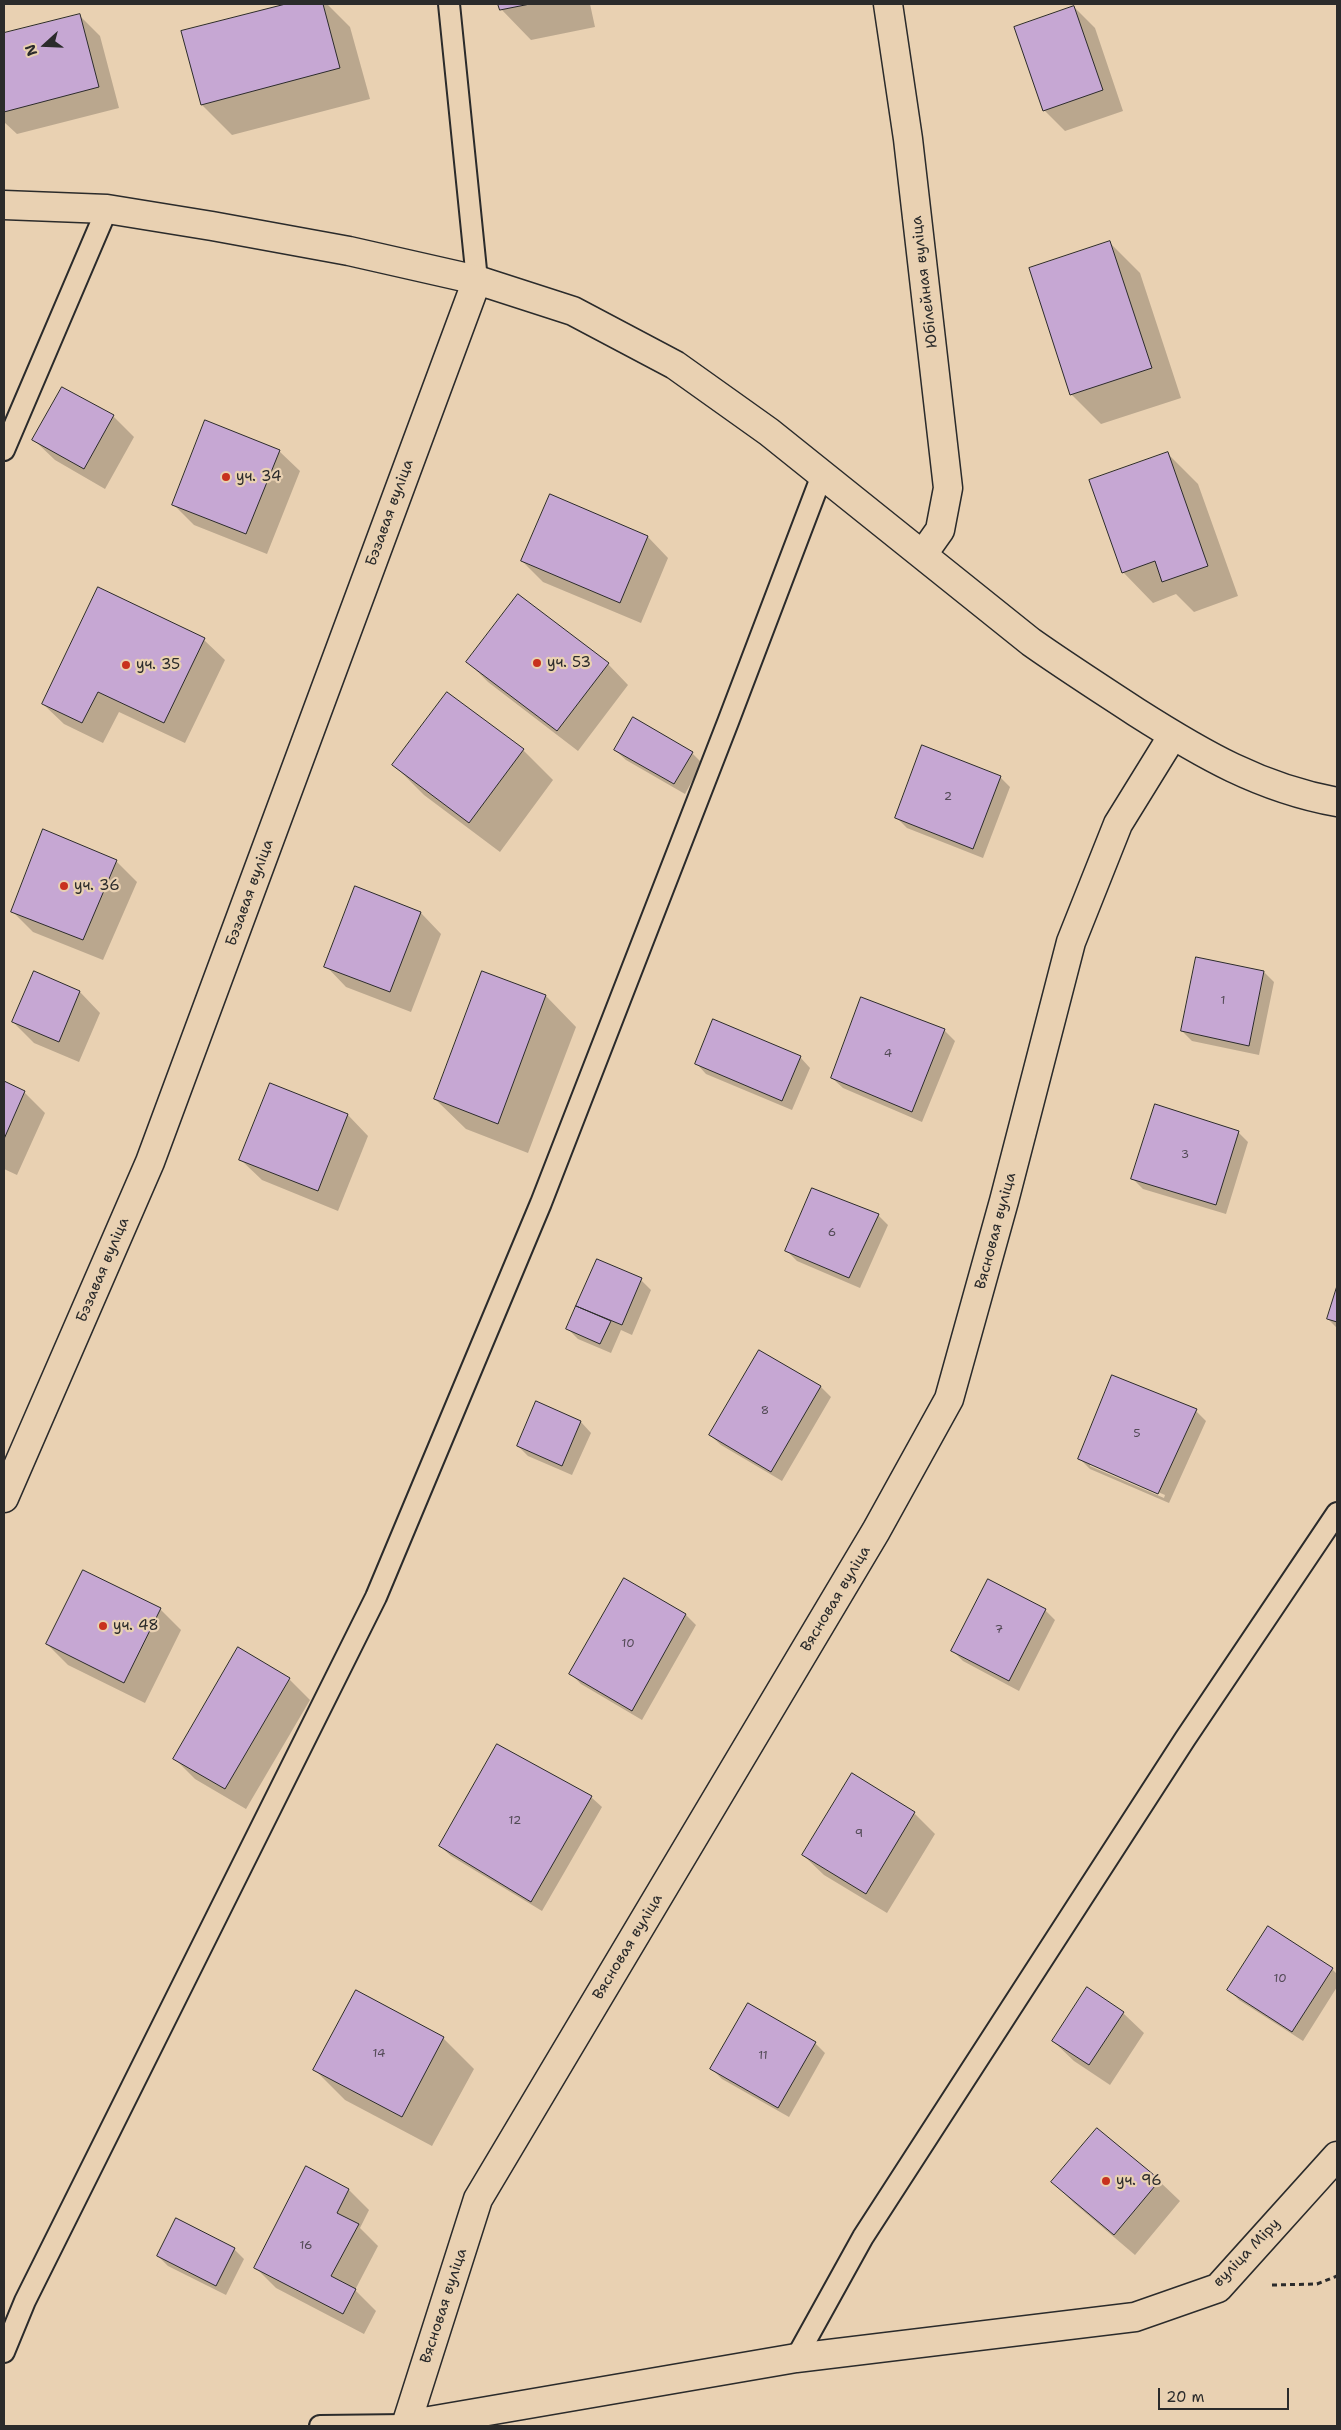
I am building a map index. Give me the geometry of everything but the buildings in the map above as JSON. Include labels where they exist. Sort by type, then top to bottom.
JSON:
[{"type":"street","name":"Юбілейная вуліца","points":[[888,4],[909,149],[948,488],[940,530],[923,554]]},
{"type":"street","points":[[4,205],[107,209],[349,251],[477,280],[574,311],[675,366],[769,432],[1031,642],[1173,735],[1237,772],[1307,796],[1337,802]]},
{"type":"street","name":"Бэзавая вуліца","points":[[4,1498],[150,1162],[477,280]]},
{"type":"street","name":"Вясновая вуліца","points":[[406,2425],[478,2200],[876,1531],[949,1399],[1004,1201],[1071,942],[1118,824],[1173,735]]},
{"type":"street","name":"вуліца Міру","points":[[406,2425],[796,2358],[1135,2317],[1218,2288],[1337,2156]]},
{"type":"lane","points":[[449,4],[477,280]]},
{"type":"lane","points":[[4,450],[107,209]]},
{"type":"lane","points":[[4,2352],[25,2301],[376,1597],[540,1203],[822,476]]},
{"type":"lane","points":[[796,2358],[863,2237],[1185,1739],[1337,1513]]},
{"type":"lane","points":[[320,2426],[406,2425]]},
{"type":"path","points":[[1218,2288],[1317,2284],[1337,2276]]},
{"type":"place","name":"уч. 34","points":[[226,477]]},
{"type":"place","name":"уч. 53","points":[[537,663]]},
{"type":"place","name":"уч. 35","points":[[126,665]]},
{"type":"place","name":"уч. 36","points":[[64,886]]},
{"type":"place","name":"уч. 48","points":[[103,1626]]},
{"type":"place","name":"уч. 96","points":[[1106,2181]]}]
